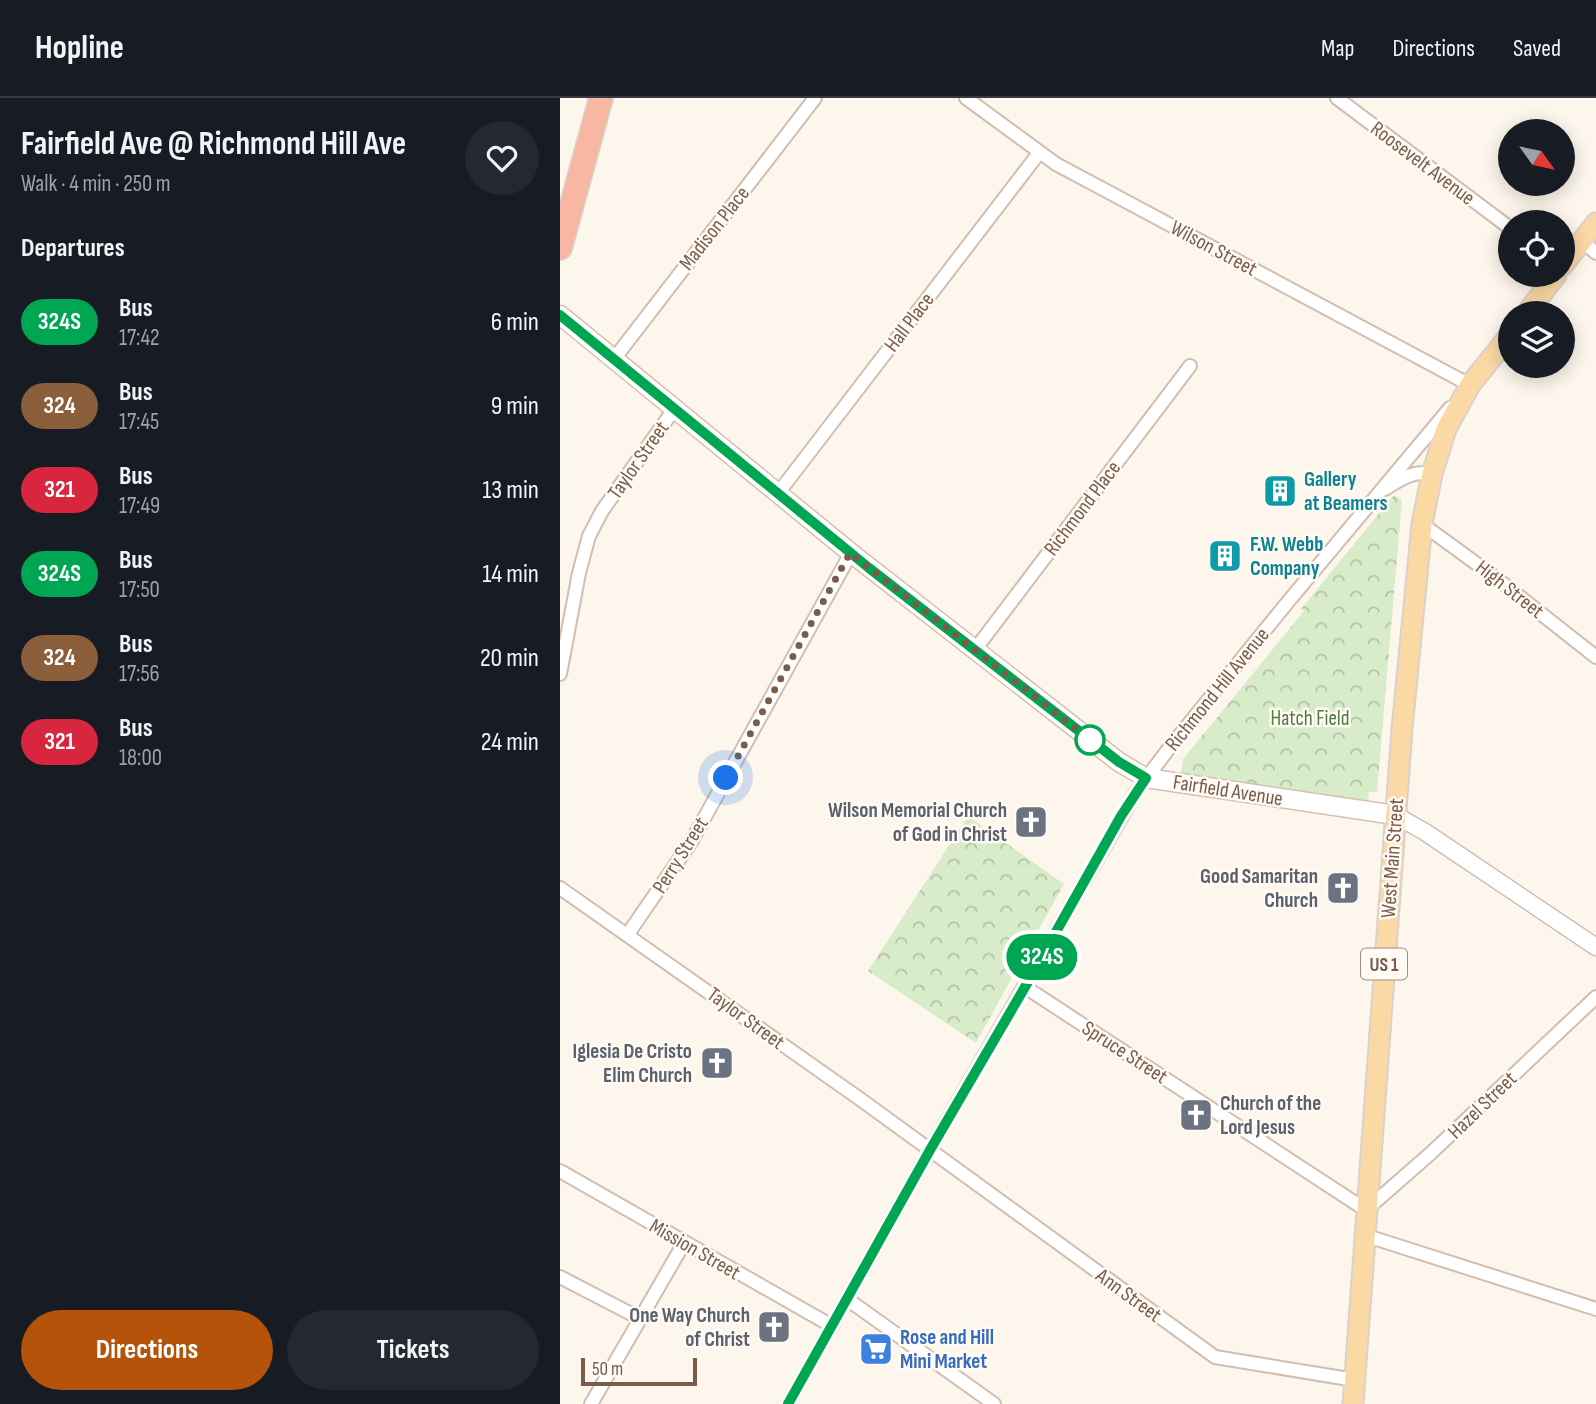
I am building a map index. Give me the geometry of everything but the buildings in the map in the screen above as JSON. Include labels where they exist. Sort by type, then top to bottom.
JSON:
[{"type":"highway","points":[[560,248],[601,98]]},
{"type":"main road","points":[[1589,247],[1596,223]]},
{"type":"main road","points":[[1536,301],[1547,287]]},
{"type":"main road","name":"Fairfield Avenue","points":[[560,315],[779,492],[850,553],[1119,762],[1146,778],[1395,815]]},
{"type":"main road","name":"West Main Street","points":[[1353,1404],[1395,815],[1422,524],[1432,474],[1446,429],[1470,385],[1498,350]]},
{"type":"street","name":"Madison Place","points":[[614,359],[814,98]]},
{"type":"street","name":"Wilson Street","points":[[966,98],[1039,153],[1470,385]]},
{"type":"street","name":"Roosevelt Avenue","points":[[1337,98],[1498,219]]},
{"type":"street","name":"Hall Place","points":[[779,492],[1039,153]]},
{"type":"street","name":"Richmond Place","points":[[974,651],[1190,366]]},
{"type":"street","name":"Richmond Hill Avenue","points":[[788,1404],[1121,816],[1146,778],[1373,497],[1470,385]]},
{"type":"street","name":"Taylor Street","points":[[560,674],[579,573],[589,536],[602,511],[675,408]]},
{"type":"street","name":"Richmond Hill Avenue","points":[[1373,497],[1406,476],[1421,472],[1432,474]]},
{"type":"street","name":"High Street","points":[[1422,524],[1596,657]]},
{"type":"street","name":"Perry Street","points":[[628,934],[691,842],[850,553]]},
{"type":"street","name":"Fairfield Avenue","points":[[1395,815],[1425,832],[1596,947]]},
{"type":"street","name":"Taylor Street","points":[[560,888],[930,1150]]},
{"type":"street","name":"Spruce Street","points":[[1025,987],[1366,1210]]},
{"type":"street","name":"Hazel Street","points":[[1366,1210],[1431,1153],[1596,997]]},
{"type":"street","name":"Ann Street","points":[[930,1150],[1214,1357],[1354,1380]]},
{"type":"street","name":"Mission Street","points":[[560,1171],[832,1326]]},
{"type":"street","points":[[1364,1235],[1596,1309]]},
{"type":"street","points":[[591,1404],[684,1243]]},
{"type":"street","points":[[560,1277],[639,1318]]},
{"type":"street","points":[[847,1299],[994,1404]]},
{"type":"green space","name":"Hatch Field","points":[[1394,495],[1402,500],[1377,792],[1369,792],[1368,801],[1181,773],[1183,759],[1304,611],[1301,609]]},
{"type":"green space","points":[[968,816],[1064,884],[976,1043],[868,971]]},
{"type":"bus line","name":"324S","points":[[560,315],[962,642],[1119,762],[1146,778],[1130,800],[788,1404]]},
{"type":"place","name":"Gallery at Beamers","points":[[1280,491]]},
{"type":"place","name":"F.W. Webb Company","points":[[1225,556]]},
{"type":"place","name":"Wilson Memorial Church of God in Christ","points":[[1031,822]]},
{"type":"place","name":"Good Samaritan Church","points":[[1343,888]]},
{"type":"place","name":"Iglesia De Cristo Elim Church","points":[[717,1063]]},
{"type":"place","name":"Church of the Lord Jesus","points":[[1196,1115]]},
{"type":"place","name":"One Way Church of Christ","points":[[774,1327]]},
{"type":"place","name":"Rose and Hill Mini Market","points":[[876,1349]]},
{"type":"route","points":[[726,778],[850,553],[1100,747],[1090,740]]}]
